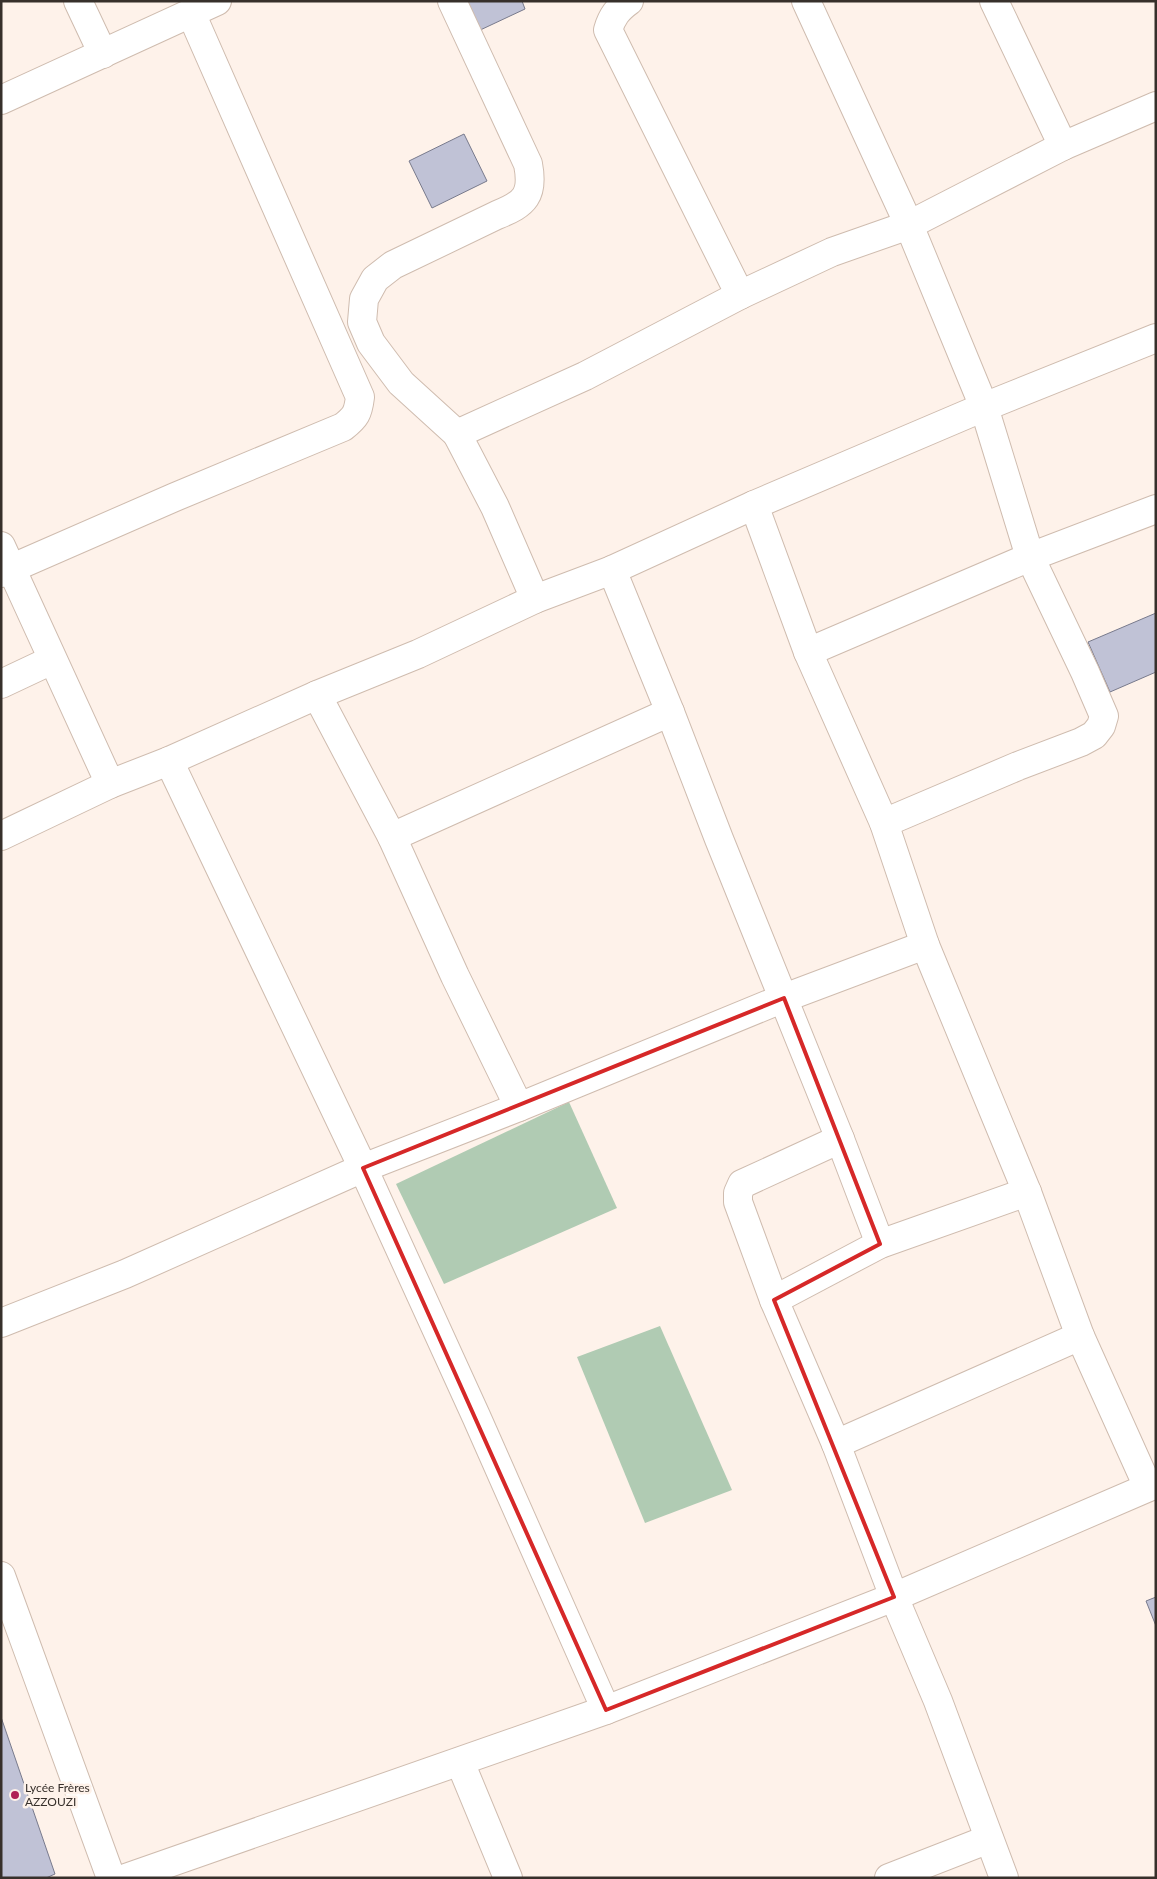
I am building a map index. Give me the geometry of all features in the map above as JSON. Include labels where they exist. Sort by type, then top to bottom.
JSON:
[{"type":"street","points":[[78,1],[103,54]]},
{"type":"street","points":[[1,100],[217,1]]},
{"type":"street","points":[[452,1],[528,164],[531,176],[528,190],[524,200],[515,208],[393,265],[375,279],[364,299],[362,322],[371,343],[401,383],[457,434],[494,507],[535,599]]},
{"type":"street","points":[[629,1],[618,9],[612,18],[608,30],[740,295]]},
{"type":"street","points":[[806,1],[910,225],[984,407],[1030,557],[1104,716],[1101,726],[1094,734],[1081,742],[1018,766],[884,823]]},
{"type":"street","points":[[994,1],[1063,146]]},
{"type":"street","points":[[110,784],[5,562],[175,497],[344,427],[354,418],[359,407],[360,397],[192,13]]},
{"type":"street","points":[[457,434],[584,376],[740,295],[832,252],[910,225],[1063,146],[1156,106]]},
{"type":"street","points":[[1,836],[110,784],[169,761],[317,695],[418,654],[535,599],[612,570],[754,505],[984,407],[1156,338]]},
{"type":"street","points":[[126,1878],[606,1710],[894,1596],[1152,1486],[1080,1336],[1026,1192],[925,945],[884,823],[808,652],[754,505]]},
{"type":"street","points":[[808,652],[1030,557],[1156,509]]},
{"type":"street","points":[[612,570],[784,998],[880,1244]]},
{"type":"street","points":[[1,684],[52,660]]},
{"type":"street","points":[[317,695],[392,837],[455,976],[520,1107]]},
{"type":"street","points":[[392,837],[670,712]]},
{"type":"street","points":[[169,761],[363,1168],[476,1416],[606,1710]]},
{"type":"street","points":[[1,1323],[125,1274],[363,1168],[520,1107],[784,998],[925,945]]},
{"type":"street","points":[[840,1139],[742,1184],[738,1193],[738,1202],[774,1300],[836,1444],[894,1596],[938,1701],[1004,1878]]},
{"type":"street","points":[[774,1300],[880,1244],[1026,1192]]},
{"type":"street","points":[[836,1444],[1080,1336]]},
{"type":"street","points":[[1,1576],[111,1878]]},
{"type":"street","points":[[460,1762],[508,1878]]},
{"type":"street","points":[[889,1878],[989,1839]]},
{"type":"highlighted area","points":[[784,998],[880,1244],[774,1300],[894,1597],[606,1710],[363,1168]]},
{"type":"green space","points":[[569,1102],[617,1208],[444,1284],[396,1184]]},
{"type":"green space","points":[[660,1326],[732,1490],[645,1523],[577,1357]]},
{"type":"building","points":[[461,1],[522,1],[525,9],[476,32]]},
{"type":"building","points":[[464,134],[487,181],[432,208],[409,161]]},
{"type":"building","points":[[1156,613],[1156,672],[1110,692],[1088,642]]},
{"type":"building","points":[[1156,1597],[1156,1626],[1146,1601]]},
{"type":"building","name":"Lycée Frères AZZOUZI","points":[[1,1717],[55,1874],[46,1878],[1,1878]]},
{"type":"place","name":"Lycée Frères AZZOUZI","points":[[15,1795]]}]
